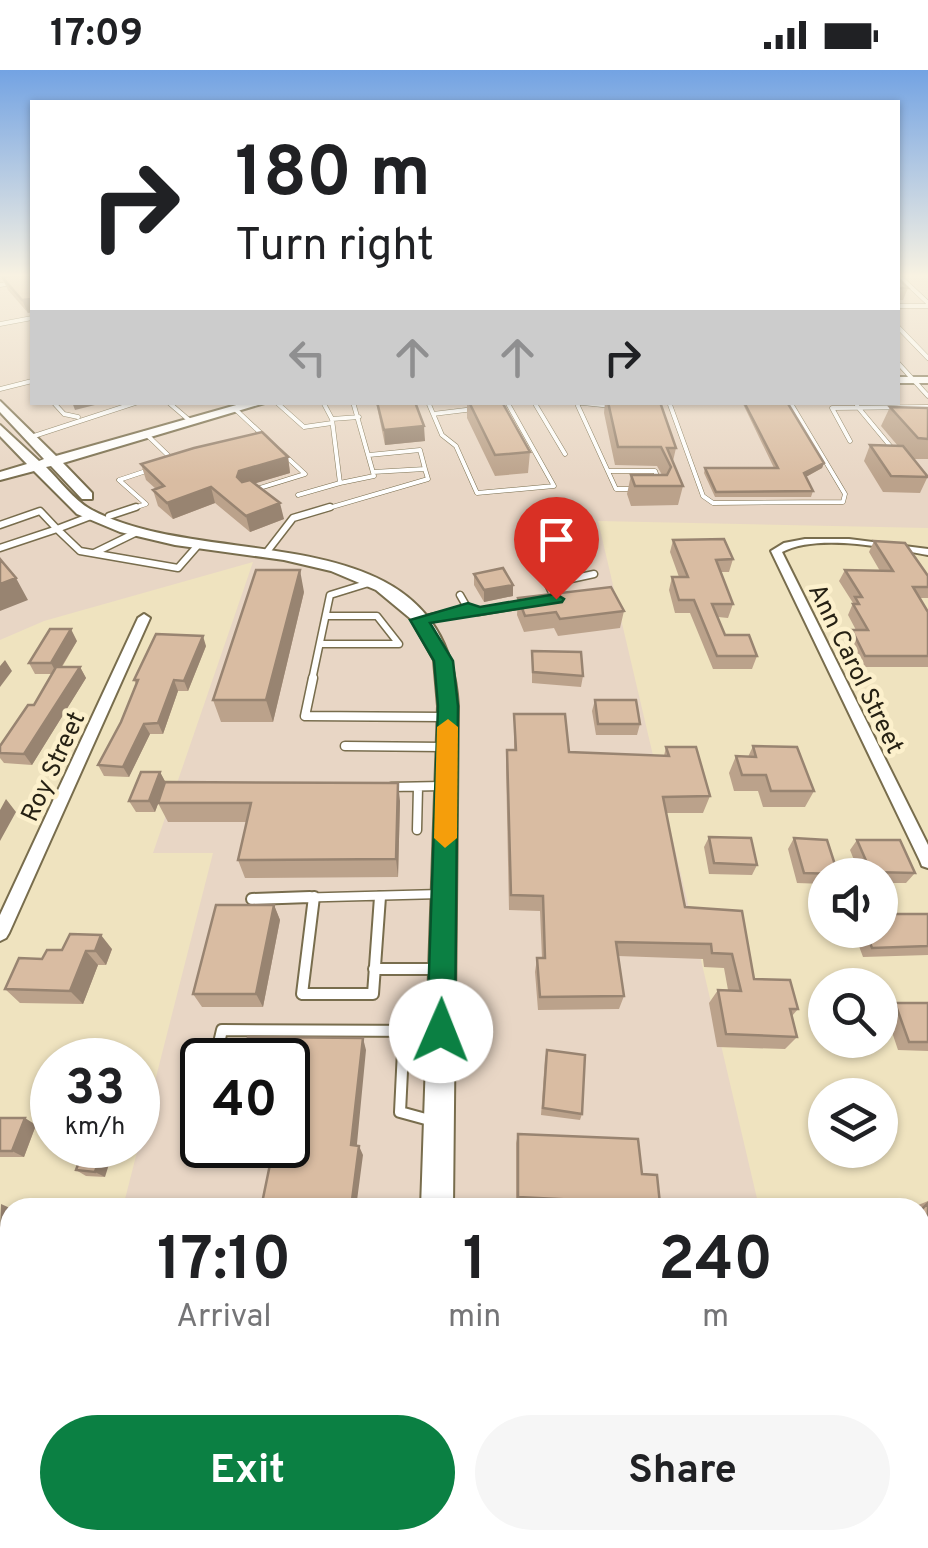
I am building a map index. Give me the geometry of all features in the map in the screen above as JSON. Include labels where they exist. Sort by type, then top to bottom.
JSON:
[{"type":"street","points":[[900,380],[928,380]]},
{"type":"street","points":[[0,405],[109,516],[136,533]]},
{"type":"street","points":[[0,476],[250,405]]},
{"type":"street","points":[[0,429],[34,466],[91,516],[136,533],[266,552],[352,571],[391,592],[419,620],[444,661],[448,718],[438,1198]]},
{"type":"street","name":"Ann Carol Street","points":[[914,549],[902,545],[796,543],[778,550],[777,558],[928,861]]},
{"type":"street","points":[[914,549],[928,552]]},
{"type":"street","points":[[914,549],[928,565]]},
{"type":"street","name":"Roy Street","points":[[0,934],[144,618]]},
{"type":"lane","points":[[900,365],[928,396]]},
{"type":"lane","points":[[0,388],[30,381]]},
{"type":"lane","points":[[56,405],[64,414],[82,418]]},
{"type":"lane","points":[[26,432],[128,405]]},
{"type":"lane","points":[[172,405],[189,420]]},
{"type":"lane","points":[[279,405],[304,427],[359,417]]},
{"type":"lane","points":[[324,405],[332,421],[340,483]]},
{"type":"lane","points":[[298,495],[374,476],[354,405]]},
{"type":"lane","points":[[429,405],[442,435],[456,446],[477,493],[554,486],[509,405]]},
{"type":"lane","points":[[536,405],[565,454]]},
{"type":"lane","points":[[576,405],[608,472],[616,489],[662,488],[655,472],[608,472]]},
{"type":"lane","points":[[595,405],[614,406]]},
{"type":"lane","points":[[671,405],[703,496],[714,503],[844,502],[845,494],[837,479],[792,405]]},
{"type":"lane","points":[[850,405],[832,408],[850,440]]},
{"type":"lane","points":[[857,405],[904,462]]},
{"type":"lane","points":[[880,405],[928,407]]},
{"type":"lane","points":[[433,414],[489,408]]},
{"type":"lane","points":[[235,409],[305,474],[246,492]]},
{"type":"lane","points":[[26,432],[64,414]]},
{"type":"lane","points":[[867,420],[882,420]]},
{"type":"lane","points":[[109,516],[146,504],[119,480],[175,462],[145,432]]},
{"type":"lane","points":[[266,552],[294,518],[428,479],[420,450],[369,455]]},
{"type":"lane","points":[[373,472],[425,469]]},
{"type":"lane","points":[[0,525],[40,511],[80,551],[178,568],[200,544]]},
{"type":"lane","points":[[0,548],[91,516]]},
{"type":"lane","points":[[94,553],[136,533]]},
{"type":"lane","points":[[419,620],[468,609],[478,612],[556,599],[548,584],[594,574]]},
{"type":"lane","points":[[372,582],[330,594],[306,716],[448,718]]},
{"type":"lane","points":[[460,595],[468,609]]},
{"type":"lane","points":[[320,644],[399,644],[377,616],[326,616]]},
{"type":"lane","points":[[345,746],[447,747]]},
{"type":"lane","points":[[379,787],[446,786]]},
{"type":"lane","points":[[417,830],[418,787]]},
{"type":"lane","points":[[252,899],[444,894]]},
{"type":"lane","points":[[314,897],[302,994],[373,994],[380,896]]},
{"type":"lane","points":[[374,969],[442,968]]},
{"type":"lane","points":[[220,1038],[222,1030],[441,1031]]},
{"type":"lane","points":[[404,1030],[400,1112],[439,1122]]},
{"type":"shaded area","points":[[0,343],[30,343],[30,405],[900,405],[900,343],[928,343],[928,528],[598,521],[757,1198],[125,1198],[133,1168],[160,1168],[160,1061],[213,853],[153,853],[253,562],[44,621],[0,640]]},
{"type":"building","points":[[378,405],[416,405],[424,426],[384,430]]},
{"type":"building","points":[[470,405],[504,405],[530,452],[495,455]]},
{"type":"building","points":[[609,405],[661,405],[676,448],[667,448],[683,486],[635,486],[631,475],[667,475],[671,467],[661,447],[618,447]]},
{"type":"building","points":[[746,405],[789,405],[824,463],[804,473],[813,491],[716,492],[705,468],[778,468]]},
{"type":"building","points":[[890,407],[928,408],[928,439],[918,438]]},
{"type":"building","points":[[262,432],[288,457],[239,471],[237,477],[242,482],[250,480],[280,503],[246,516],[211,487],[167,503],[153,490],[164,486],[141,464],[194,448]]},
{"type":"building","points":[[870,445],[903,446],[928,477],[891,476]]},
{"type":"building","points":[[724,539],[733,559],[716,560],[733,604],[712,604],[725,635],[749,635],[757,656],[717,656],[694,600],[679,600],[672,577],[688,577],[673,540]]},
{"type":"building","points":[[874,541],[905,543],[928,576],[928,587],[913,587],[928,612],[928,656],[865,656],[852,630],[868,630],[853,604],[859,604],[855,597],[862,597],[845,570],[893,571]]},
{"type":"building","points":[[0,559],[16,578],[0,584]]},
{"type":"building","points":[[503,568],[513,585],[484,590],[474,574]]},
{"type":"building","points":[[256,570],[300,570],[266,700],[213,700]]},
{"type":"building","points":[[611,587],[624,611],[560,619],[556,612],[525,616],[518,598]]},
{"type":"building","points":[[50,629],[71,629],[51,663],[29,663]]},
{"type":"building","points":[[156,634],[203,636],[184,681],[174,680],[158,723],[144,724],[123,767],[98,765],[121,722],[138,680],[134,680]]},
{"type":"building","points":[[532,651],[581,652],[583,676],[533,672]]},
{"type":"building","points":[[56,667],[80,667],[24,754],[0,753],[0,746],[28,705],[34,705]]},
{"type":"building","points":[[595,700],[636,700],[640,724],[598,724]]},
{"type":"building","points":[[514,714],[565,714],[569,752],[669,756],[666,747],[696,747],[710,796],[663,797],[685,907],[742,911],[754,979],[790,980],[798,1009],[790,1009],[797,1037],[726,1034],[718,990],[741,991],[732,954],[712,953],[711,944],[616,942],[624,996],[540,997],[537,958],[545,958],[543,896],[511,895],[507,750],[516,750]]},
{"type":"building","points":[[753,746],[797,747],[814,791],[771,791],[766,775],[742,775],[736,756],[756,757]]},
{"type":"building","points":[[141,772],[160,772],[149,801],[129,801]]},
{"type":"building","points":[[165,782],[398,783],[396,859],[238,860],[251,803],[158,803]]},
{"type":"building","points":[[709,837],[751,838],[757,865],[714,863]]},
{"type":"building","points":[[794,838],[827,840],[833,858],[808,858],[808,873],[804,873]]},
{"type":"building","points":[[857,840],[900,840],[915,873],[898,873],[898,858],[865,858]]},
{"type":"building","points":[[216,905],[274,905],[256,994],[193,994]]},
{"type":"building","points":[[898,914],[928,914],[928,946],[898,947]]},
{"type":"building","points":[[70,934],[101,935],[95,951],[86,951],[70,991],[5,989],[19,958],[42,959],[47,950],[62,950]]},
{"type":"building","points":[[898,1003],[928,1003],[928,1042],[909,1042]]},
{"type":"building","points":[[248,1037],[363,1038],[351,1145],[359,1146],[352,1198],[263,1198],[269,1168],[310,1168],[310,1038]]},
{"type":"building","points":[[547,1050],[585,1055],[582,1114],[543,1108]]},
{"type":"building","points":[[0,1118],[25,1118],[12,1151],[0,1151]]},
{"type":"building","points":[[518,1134],[638,1139],[642,1174],[657,1175],[659,1198],[538,1198],[518,1197]]},
{"type":"slow traffic","points":[[445,838],[448,727]]},
{"type":"route","points":[[441,1031],[448,706],[444,661],[419,620],[468,609],[478,612],[556,599]]}]
